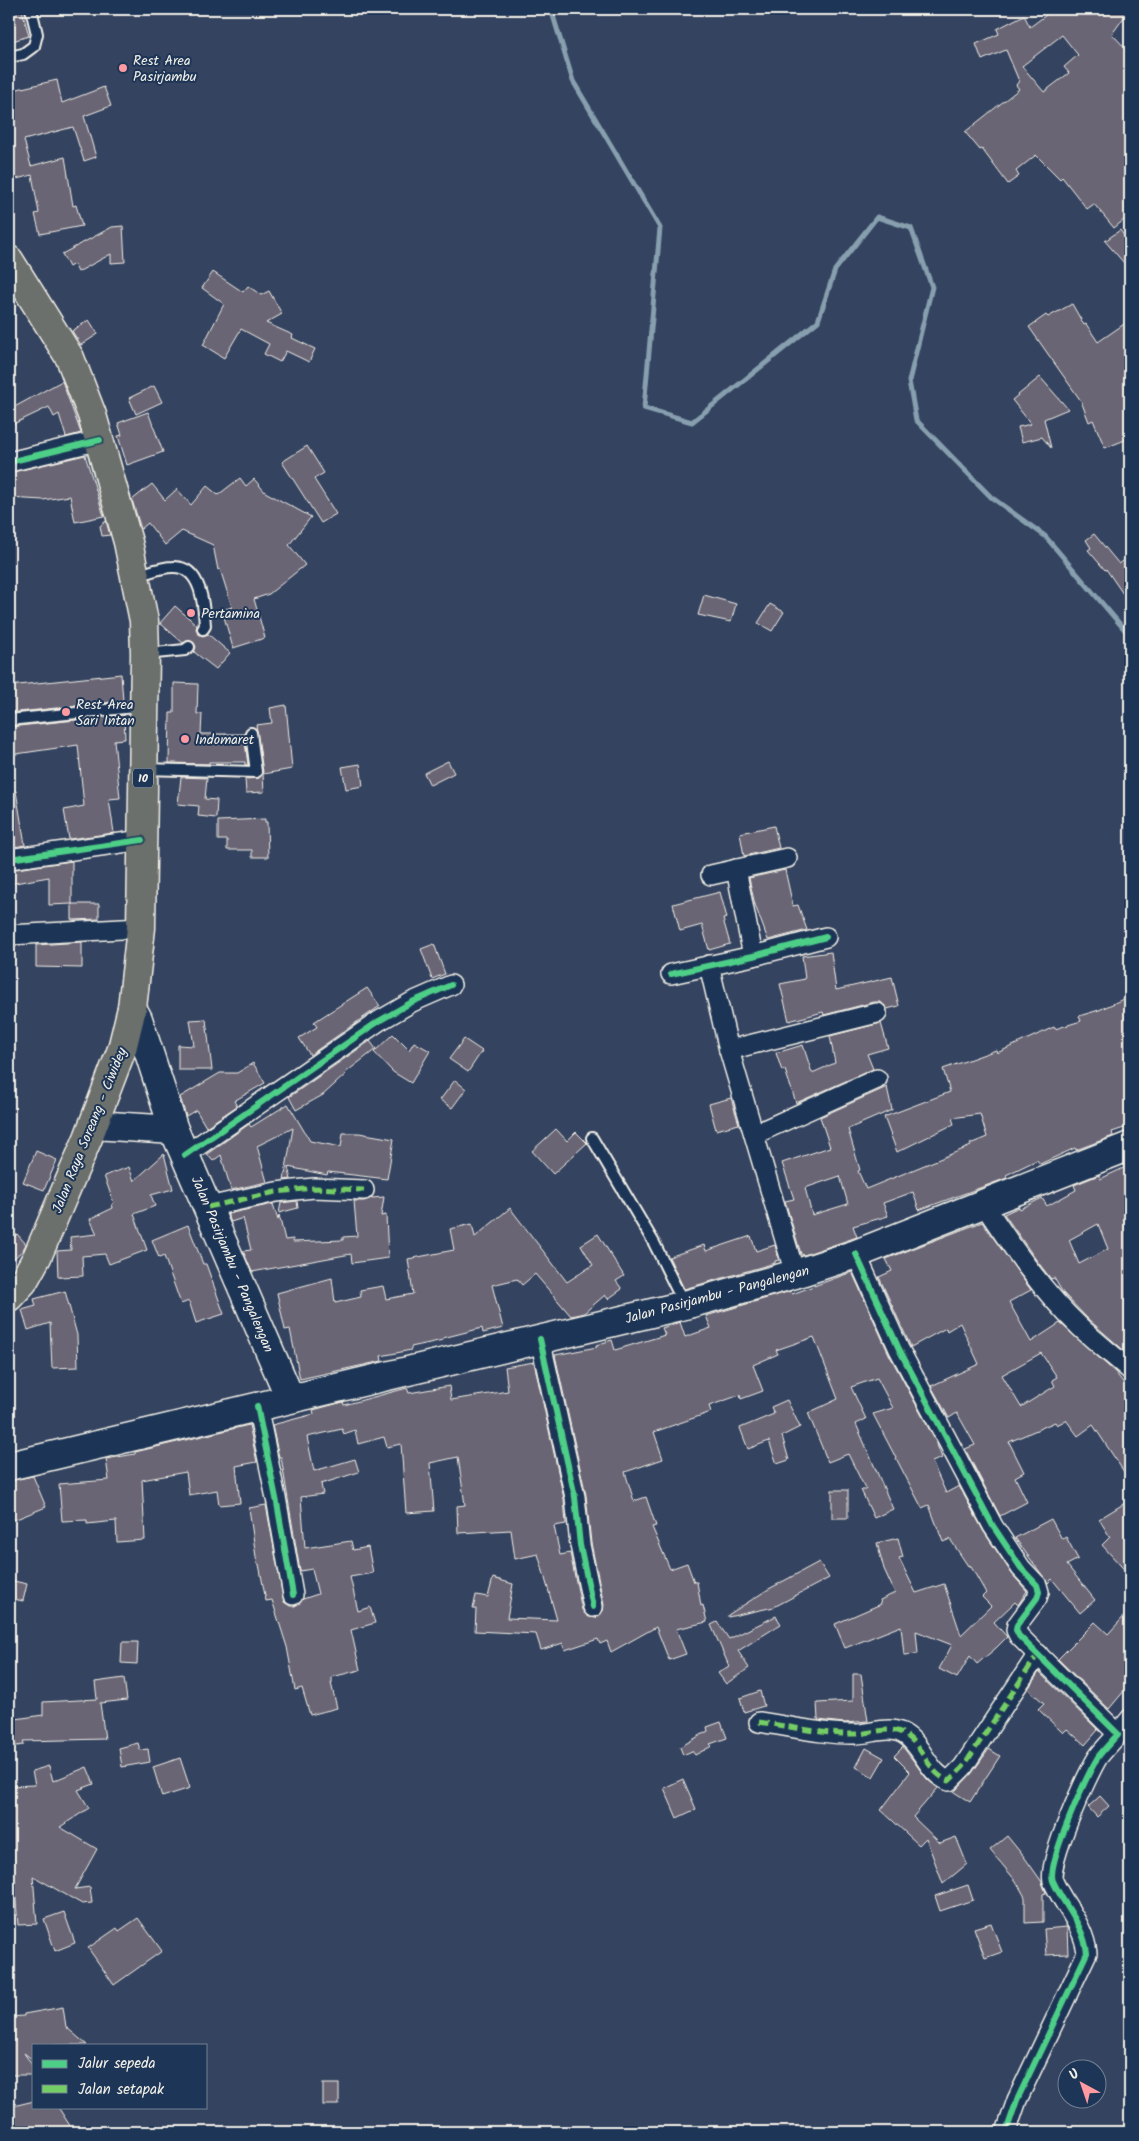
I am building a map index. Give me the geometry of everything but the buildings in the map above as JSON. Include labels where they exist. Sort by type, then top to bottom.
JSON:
[{"type":"highway","name":"Jalan Raya Soreang - Ciwidey","points":[[9,260],[70,358],[100,440],[128,542],[144,622],[145,654],[141,928],[132,1008],[122,1049],[94,1125],[37,1257],[23,1282],[9,1297]]},
{"type":"main road","name":"Jalan Pasirjambu - Pangalengan","points":[[132,1008],[138,1019],[174,1130],[290,1398]]},
{"type":"main road","points":[[94,1125],[174,1130]]},
{"type":"main road","name":"Jalan Pasirjambu - Pangalengan","points":[[9,1466],[684,1305],[795,1274],[856,1254],[1130,1146]]},
{"type":"street","points":[[9,462],[100,440]]},
{"type":"street","points":[[9,859],[142,840]]},
{"type":"street","points":[[711,875],[787,858]]},
{"type":"street","points":[[736,869],[753,956]]},
{"type":"street","points":[[9,935],[141,928]]},
{"type":"street","points":[[671,974],[753,956],[826,937]]},
{"type":"street","points":[[709,965],[729,1050],[795,1274]]},
{"type":"street","points":[[185,1155],[378,1021],[412,1002],[451,985]]},
{"type":"street","points":[[729,1050],[877,1013]]},
{"type":"street","points":[[754,1134],[877,1078]]},
{"type":"street","points":[[208,1207],[276,1192],[314,1188],[364,1190]]},
{"type":"street","points":[[983,1203],[1017,1254],[1053,1298],[1080,1327],[1130,1370]]},
{"type":"street","points":[[856,1254],[899,1349],[993,1526],[1021,1568],[1037,1585],[1040,1592],[1020,1620],[1016,1630],[1019,1636],[1118,1734]]},
{"type":"street","points":[[540,1340],[575,1497],[580,1545],[593,1607]]},
{"type":"street","points":[[257,1406],[293,1595]]},
{"type":"street","points":[[759,1722],[847,1734],[892,1730],[903,1733],[910,1738],[935,1772],[943,1779],[949,1781],[963,1767],[1038,1654]]},
{"type":"street","points":[[1006,2132],[1016,2100],[1087,1953],[1086,1942],[1076,1918],[1053,1881],[1051,1873],[1056,1852],[1098,1757],[1130,1719]]},
{"type":"lane","points":[[9,57],[23,54],[34,46],[37,34],[32,9]]},
{"type":"lane","points":[[135,576],[172,567],[182,568],[188,573],[202,593],[205,626],[203,630]]},
{"type":"lane","points":[[145,654],[185,650],[189,647]]},
{"type":"lane","points":[[9,720],[145,706]]},
{"type":"lane","points":[[143,769],[256,772],[251,733]]},
{"type":"lane","points":[[592,1138],[654,1243],[684,1305]]},
{"type":"waterway","points":[[551,9],[573,81],[660,228],[644,408],[692,422],[818,321],[835,270],[877,217],[911,228],[932,287],[909,381],[916,420],[991,497],[1045,536],[1130,636]]},
{"type":"marked path","points":[[208,1207],[276,1192],[314,1188],[364,1190]]},
{"type":"marked path","points":[[759,1722],[844,1734],[861,1734],[887,1730],[899,1731],[916,1745],[935,1772],[949,1781],[963,1767],[1038,1654]]},
{"type":"marked path","points":[[9,2119],[17,2127],[17,2132]]},
{"type":"cycle path","points":[[9,462],[100,440]]},
{"type":"cycle path","points":[[9,859],[142,840]]},
{"type":"cycle path","points":[[671,974],[753,956],[826,937]]},
{"type":"cycle path","points":[[185,1155],[379,1021],[412,1002],[451,985]]},
{"type":"cycle path","points":[[856,1254],[899,1349],[993,1526],[1021,1568],[1037,1585],[1039,1592],[1037,1598],[1017,1625],[1016,1630],[1019,1636],[1118,1734],[1098,1757],[1085,1782],[1061,1839],[1052,1872],[1057,1890],[1082,1933],[1087,1953],[1017,2100],[1006,2132]]},
{"type":"cycle path","points":[[540,1339],[575,1497],[580,1545],[593,1607]]},
{"type":"cycle path","points":[[257,1406],[293,1595]]},
{"type":"place","name":"Rest Area Pasirjambu","points":[[123,68]]},
{"type":"place","name":"Pertamina","points":[[191,613]]},
{"type":"place","name":"Rest Area Sari Intan","points":[[66,712]]},
{"type":"place","name":"Indomaret","points":[[185,739]]}]
